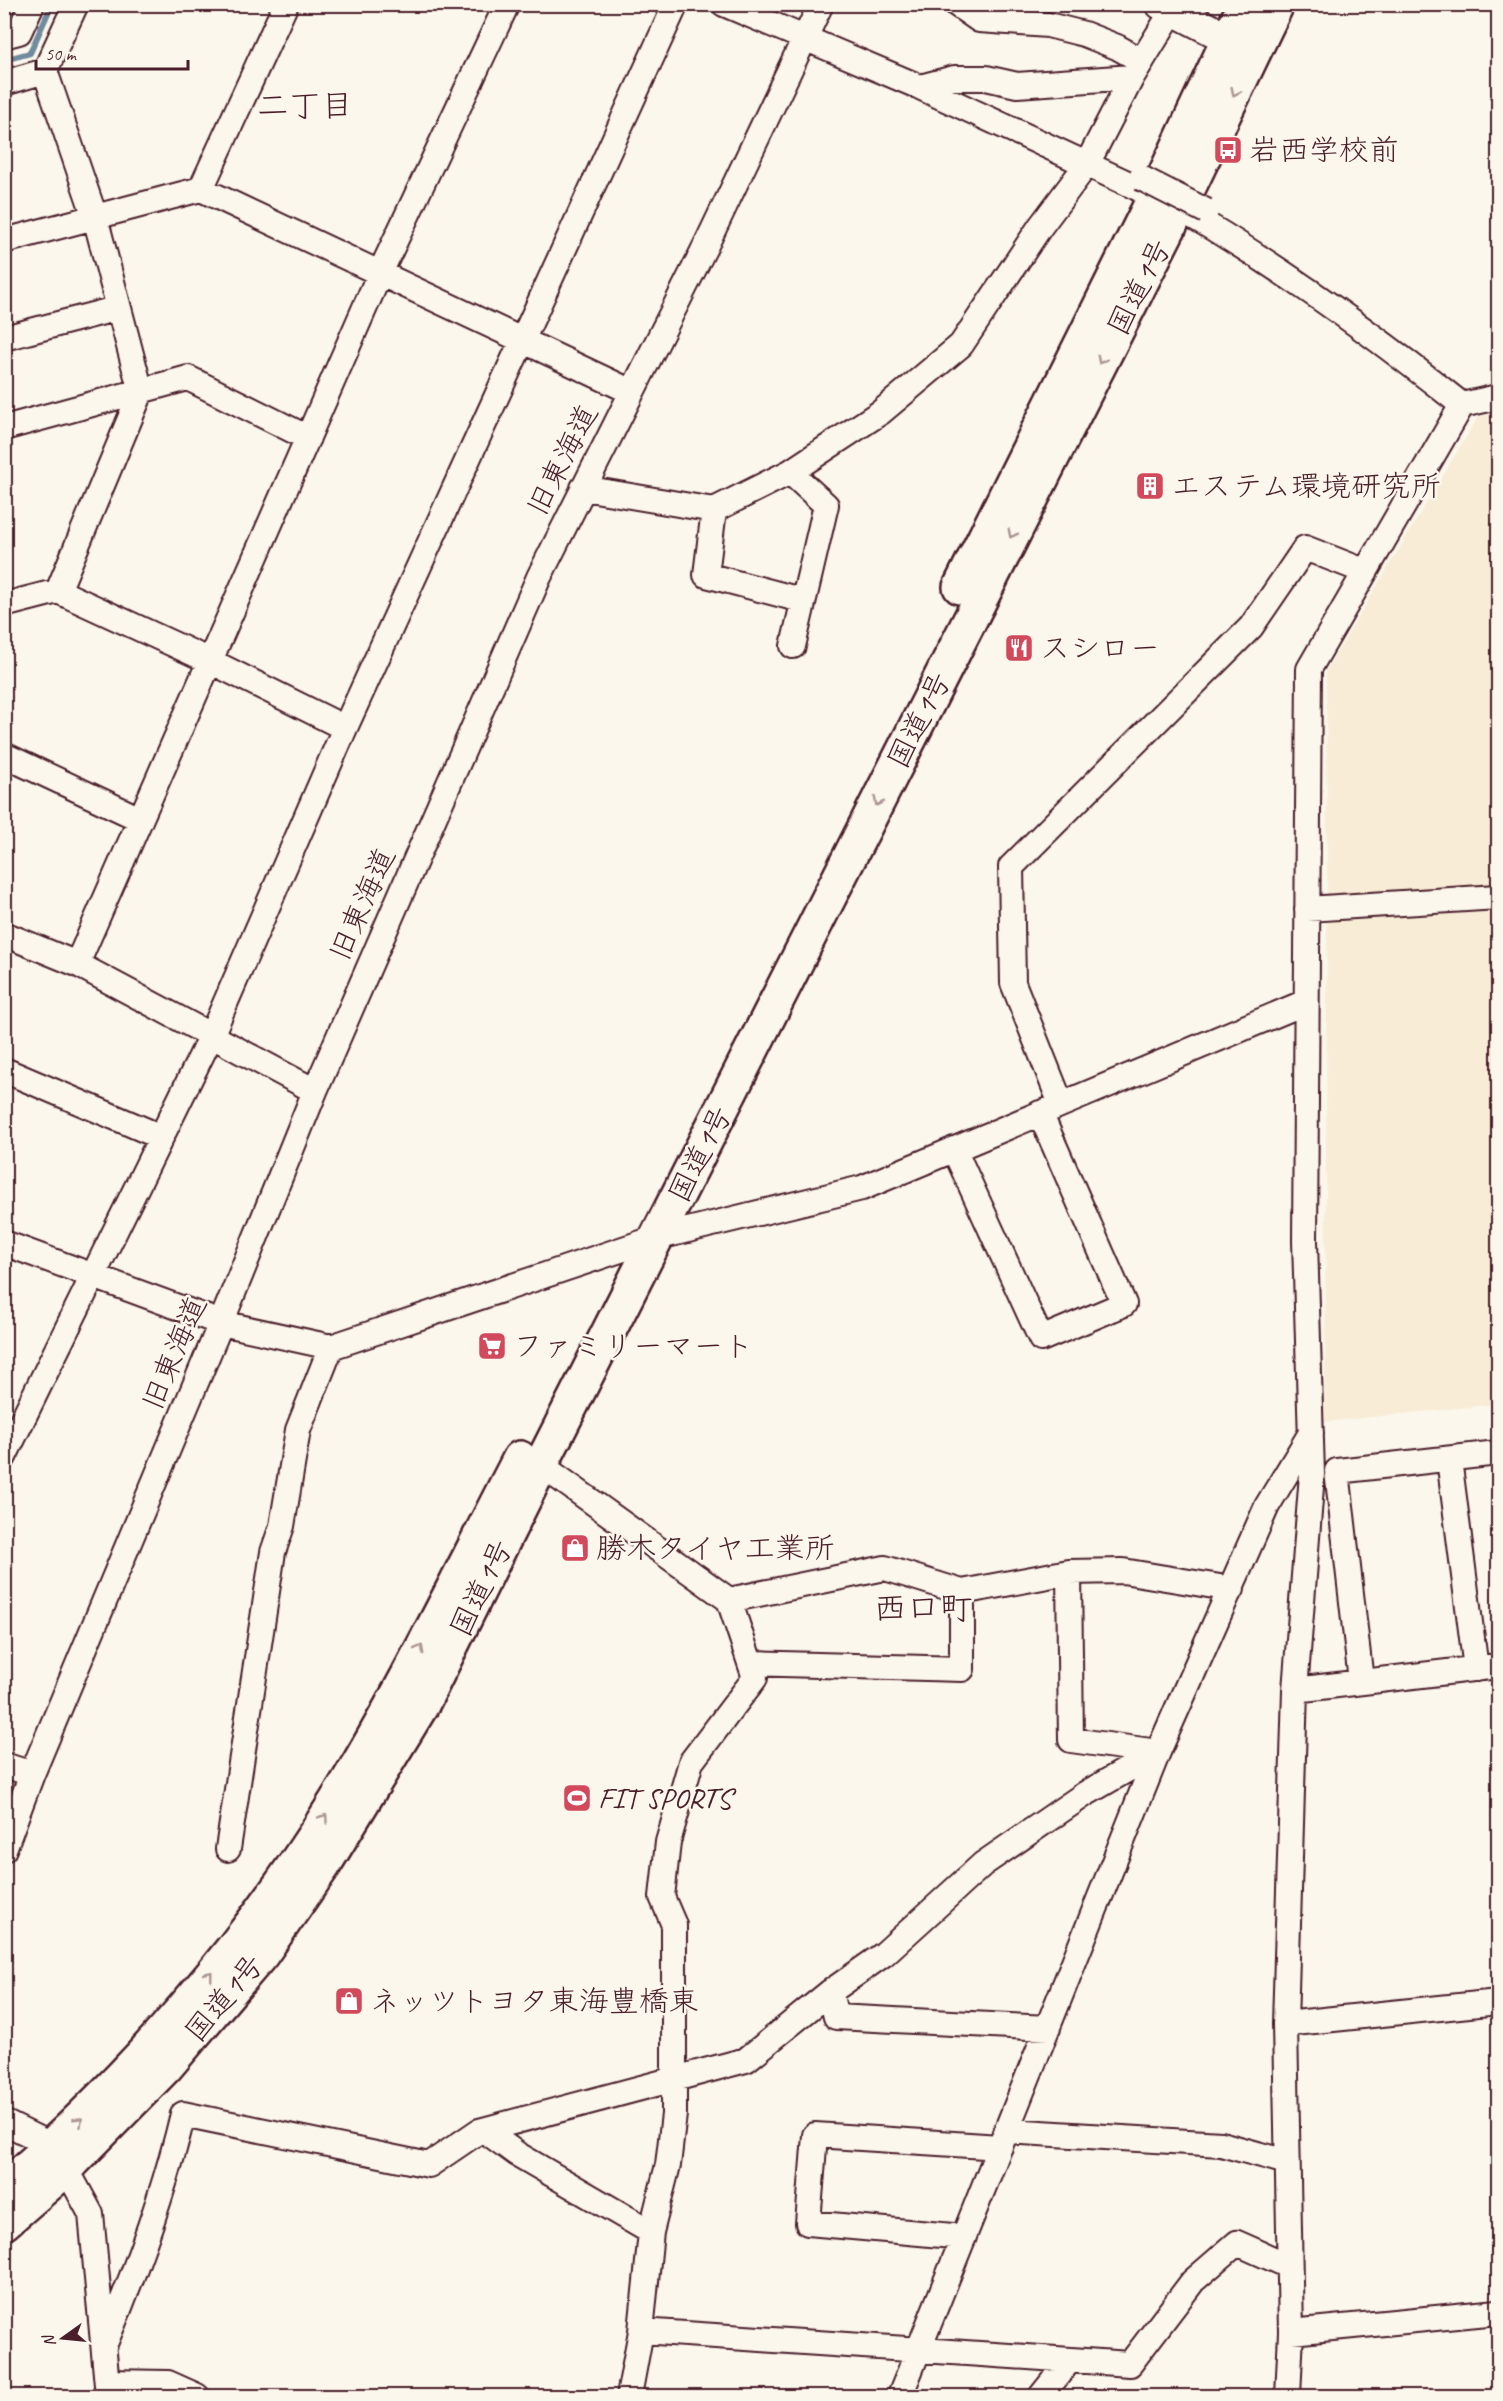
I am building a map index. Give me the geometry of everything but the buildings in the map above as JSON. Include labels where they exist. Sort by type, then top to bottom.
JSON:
[{"type":"highway","name":"国道1号","points":[[4,2188],[58,2159],[166,2067],[262,1954],[324,1865],[423,1705],[541,1465],[645,1241],[1170,198],[1239,20],[1277,4]]},
{"type":"highway","name":"国道1号","points":[[4,2223],[256,1917],[335,1803],[645,1241]]},
{"type":"main road","points":[[1167,7],[1239,20]]},
{"type":"street","points":[[4,36],[19,32],[32,4]]},
{"type":"street","points":[[58,591],[141,392],[95,217],[45,71],[76,4]]},
{"type":"street","points":[[201,189],[286,4]]},
{"type":"street","points":[[77,964],[380,273],[507,4]]},
{"type":"street","points":[[4,1457],[211,1036],[345,728],[676,4]]},
{"type":"street","points":[[724,4],[849,56],[1087,164],[1170,198],[1254,252],[1393,350],[1462,405]]},
{"type":"street","name":"旧東海道","points":[[4,1849],[32,1774],[221,1323],[315,1091],[539,577],[806,40],[821,4]]},
{"type":"street","points":[[956,4],[979,20],[1048,25],[1084,34],[1117,47],[1137,69]]},
{"type":"street","points":[[584,488],[714,510],[790,472],[881,412],[962,345],[1040,227],[1087,164],[1167,7]]},
{"type":"street","points":[[920,87],[954,78],[986,78],[1017,85],[1137,69]]},
{"type":"street","points":[[4,83],[45,71]]},
{"type":"street","points":[[4,241],[201,189],[632,392]]},
{"type":"street","points":[[4,338],[119,308]]},
{"type":"street","points":[[4,428],[188,378],[308,438]]},
{"type":"street","points":[[1288,2397],[1291,2332],[1285,2024],[1295,1690],[1312,1474],[1305,1241],[1309,669],[1462,405],[1498,397]]},
{"type":"street","points":[[790,472],[826,505],[801,600],[793,646]]},
{"type":"street","points":[[714,510],[706,575],[801,600]]},
{"type":"street","points":[[954,1149],[1041,1339],[1124,1304],[1050,1109],[1013,983],[1011,867],[1251,627],[1305,548],[1364,571]]},
{"type":"street","points":[[4,605],[58,591],[210,661],[345,728]]},
{"type":"street","points":[[4,755],[140,819]]},
{"type":"street","points":[[1307,909],[1498,897]]},
{"type":"street","points":[[4,934],[77,964],[315,1091]]},
{"type":"street","points":[[4,1243],[221,1323],[331,1347],[645,1241],[862,1188],[1306,1002]]},
{"type":"street","points":[[4,1070],[161,1137]]},
{"type":"street","points":[[228,1849],[273,1552],[282,1526],[298,1430],[331,1347]]},
{"type":"street","points":[[900,2397],[1158,1752],[1267,1506],[1311,1433]]},
{"type":"street","points":[[1361,1681],[1336,1472],[1498,1453]]},
{"type":"street","points":[[1295,1690],[1487,1667],[1449,1459]]},
{"type":"street","points":[[541,1465],[729,1600],[755,1678],[692,1762],[668,1842],[662,1898],[674,1925],[676,2079],[668,2165],[651,2232],[641,2331],[629,2397]]},
{"type":"street","points":[[729,1600],[885,1568],[962,1592],[1069,1572],[1124,1571],[1232,1589]]},
{"type":"street","points":[[1069,1572],[1071,1740],[1158,1752]]},
{"type":"street","points":[[750,1663],[962,1669],[962,1592]]},
{"type":"street","points":[[104,2346],[149,2231],[171,2163],[183,2114],[429,2165],[484,2130],[746,2060],[830,1992],[884,1954],[983,1864],[1085,1794],[1158,1752]]},
{"type":"street","points":[[4,1765],[32,1774]]},
{"type":"street","points":[[830,1992],[836,2017],[1048,2028]]},
{"type":"street","points":[[1285,2024],[1498,2002]]},
{"type":"street","points":[[4,2122],[58,2159],[91,2214],[108,2389],[168,2383],[197,2397]]},
{"type":"street","points":[[484,2130],[517,2154],[651,2232]]},
{"type":"street","points":[[964,2236],[807,2223],[815,2135],[1221,2144],[1287,2162]]},
{"type":"street","points":[[641,2331],[1130,2364],[1193,2281],[1237,2243],[1289,2266]]},
{"type":"street","points":[[1291,2332],[1498,2312]]},
{"type":"street","points":[[1041,2397],[1069,2361]]},
{"type":"shaded area","points":[[1498,412],[1498,888],[1327,899],[1326,671],[1478,417]]},
{"type":"shaded area","points":[[1498,911],[1498,1404],[1325,1422],[1327,921]]},
{"type":"waterway","points":[[4,60],[30,53],[52,4]]},
{"type":"place","name":"岩西学校前","points":[[1228,150]]},
{"type":"place","name":"エステム環境研究所","points":[[1150,486]]},
{"type":"place","name":"スシロー","points":[[1019,648]]},
{"type":"place","name":"ファミリーマート","points":[[492,1346]]},
{"type":"place","name":"勝木タイヤ工業所","points":[[575,1548]]},
{"type":"place","name":"FIT SPORTS","points":[[577,1798]]},
{"type":"place","name":"ネッツトヨタ東海豊橋東","points":[[349,2001]]},
{"type":"district","name":"二丁目","points":[[305,105]]},
{"type":"district","name":"西口町","points":[[923,1608]]}]
